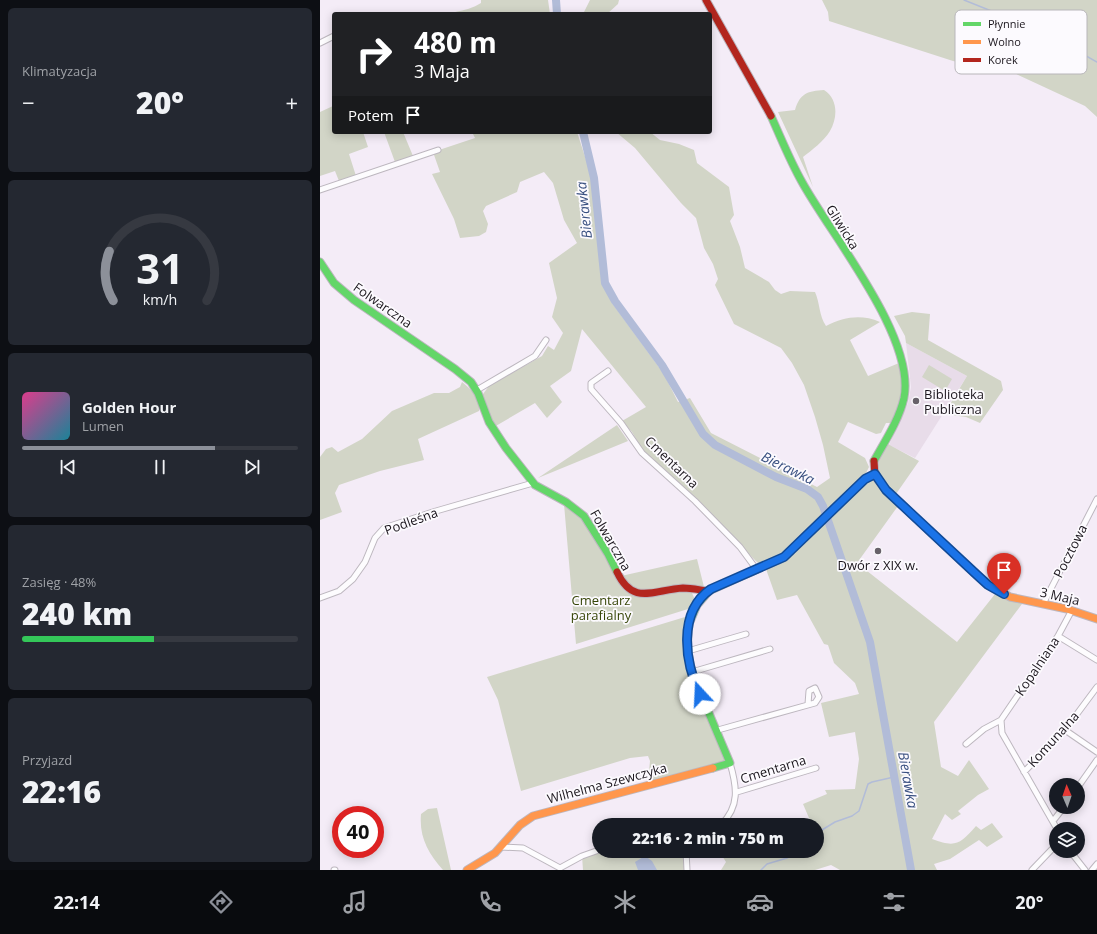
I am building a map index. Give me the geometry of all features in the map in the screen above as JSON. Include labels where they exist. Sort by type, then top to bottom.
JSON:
[{"type":"street","name":"Gliwicka","points":[[706,0],[765,103],[805,186],[882,311],[896,341],[904,374],[904,397],[899,413],[875,459],[875,474]]},
{"type":"street","points":[[320,43],[332,37]]},
{"type":"street","points":[[320,190],[438,150]]},
{"type":"street","name":"Folwarczna","points":[[320,262],[331,279],[347,295],[462,374],[477,390],[486,416],[494,430],[533,483],[571,504],[584,516],[608,554],[620,580],[629,591],[645,594],[690,588],[708,591]]},
{"type":"street","points":[[477,390],[535,356],[546,340]]},
{"type":"street","name":"Cmentarna","points":[[608,371],[591,383],[592,389],[621,423],[642,453],[695,501],[740,547],[757,570]]},
{"type":"street","name":"Cmentarna","points":[[726,818],[732,811],[736,792],[730,763],[718,730],[698,691],[692,672],[688,651],[687,632],[691,617],[698,603],[708,591],[784,557],[816,528],[867,477],[875,474]]},
{"type":"street","name":"3 Maja","points":[[875,474],[886,490],[988,585],[1010,596],[1072,610],[1097,619]]},
{"type":"street","name":"Podleśna","points":[[320,598],[339,591],[353,579],[365,562],[375,538],[386,527],[533,483]]},
{"type":"street","name":"Pocztowa","points":[[1044,604],[1097,499]]},
{"type":"street","name":"Kopalniana","points":[[966,744],[984,729],[1001,720],[1058,636],[1072,610]]},
{"type":"street","points":[[688,651],[746,634]]},
{"type":"street","points":[[1058,636],[1097,660]]},
{"type":"street","points":[[692,672],[770,649]]},
{"type":"street","name":"Komunalna","points":[[1024,772],[1065,730],[1097,687]]},
{"type":"street","points":[[718,730],[808,704]]},
{"type":"street","points":[[1001,720],[1002,733],[1054,821],[1059,814]]},
{"type":"street","points":[[1065,730],[1097,752]]},
{"type":"street","points":[[1084,778],[1097,760]]},
{"type":"street","name":"Wilhelma Szewczyka","points":[[467,870],[493,855],[522,823],[536,815],[730,763]]},
{"type":"street","name":"Cmentarna","points":[[736,792],[816,768]]},
{"type":"street","points":[[501,847],[523,848],[556,868],[560,868],[592,852]]},
{"type":"street","points":[[1032,870],[1049,852]]},
{"type":"street","points":[[686,858],[686,870]]},
{"type":"street","points":[[1076,858],[1085,870]]},
{"type":"street","points":[[1092,870],[1097,864]]},
{"type":"shaded area","points":[[906,343],[967,376],[915,458],[889,445],[908,403],[911,387]]},
{"type":"green space","points":[[481,0],[548,0],[550,12],[455,12],[469,9],[481,3]]},
{"type":"green space","points":[[590,0],[619,0],[618,4],[609,12],[584,12]]},
{"type":"green space","points":[[822,0],[1097,0],[1097,117],[1085,106],[1016,74],[1087,74],[1087,10],[955,10],[955,61],[829,21],[828,12]]},
{"type":"green space","points":[[824,90],[832,98],[835,114],[833,126],[825,138],[803,157],[813,187],[778,112],[795,110],[802,96],[809,92]]},
{"type":"green space","points":[[332,106],[332,134],[364,134],[368,147],[349,154],[356,176],[339,181],[335,171],[320,176],[320,112]]},
{"type":"green space","points":[[385,134],[404,134],[413,156],[395,162]]},
{"type":"green space","points":[[473,134],[578,134],[591,175],[602,276],[612,303],[664,374],[678,402],[690,398],[711,433],[817,487],[830,478],[815,417],[804,385],[792,363],[781,348],[734,324],[715,285],[718,279],[713,264],[704,248],[696,218],[681,203],[635,148],[618,134],[652,134],[660,140],[679,144],[694,150],[697,163],[729,187],[734,215],[730,221],[740,247],[745,268],[769,282],[775,290],[781,294],[790,291],[815,292],[822,318],[826,326],[839,320],[859,317],[880,322],[850,340],[868,376],[899,363],[901,394],[895,415],[891,423],[886,423],[881,433],[876,434],[848,422],[838,442],[865,458],[869,467],[866,473],[781,556],[760,565],[643,451],[632,432],[622,421],[646,407],[582,329],[571,371],[550,386],[562,402],[547,418],[535,403],[494,427],[483,401],[483,394],[489,386],[542,356],[548,346],[554,350],[563,333],[552,317],[557,298],[549,263],[577,243],[564,220],[553,183],[544,172],[520,182],[517,192],[486,206],[483,211],[488,224],[486,232],[479,236],[460,238],[454,219],[432,174],[440,172],[433,152],[475,138]]},
{"type":"green space","points":[[912,312],[930,314],[928,340],[1001,381],[1003,390],[980,423],[966,417],[944,414],[967,376],[906,343],[905,336],[894,316]]},
{"type":"green space","points":[[929,365],[952,379],[945,391],[922,377]]},
{"type":"green space","points":[[462,382],[477,398],[479,411],[418,439],[424,460],[380,471],[339,485],[335,493],[342,512],[320,520],[320,457],[326,449],[332,447],[338,452],[362,439],[392,411],[434,393],[449,393],[460,387]]},
{"type":"green space","points":[[617,425],[628,441],[538,478]]},
{"type":"green space","points":[[886,443],[919,461],[896,494],[883,482],[878,471],[878,465]]},
{"type":"green space","points":[[870,479],[874,480],[898,506],[857,563],[957,642],[995,594],[1022,604],[934,722],[941,767],[958,776],[969,760],[989,789],[978,795],[958,811],[961,814],[952,820],[945,814],[932,839],[952,844],[957,843],[966,837],[976,826],[981,830],[992,823],[1003,837],[987,847],[979,840],[950,859],[934,864],[937,870],[840,870],[831,865],[815,870],[721,870],[726,862],[723,858],[824,858],[824,818],[809,818],[803,804],[827,794],[825,790],[855,789],[859,759],[855,732],[829,737],[821,703],[859,694],[855,683],[834,663],[828,645],[824,644],[797,595],[777,600],[766,569],[789,558]]},
{"type":"green space","name":"Cmentarz parafialny","points":[[564,504],[578,511],[624,590],[638,597],[685,591],[692,593],[695,600],[688,609],[576,644]]},
{"type":"green space","points":[[697,559],[704,587],[647,592],[630,589],[621,576]]},
{"type":"green space","points":[[685,617],[683,648],[687,670],[727,760],[698,770],[648,781],[650,761],[648,756],[630,758],[521,791],[498,700],[487,677]]},
{"type":"green space","points":[[437,808],[451,870],[443,870],[433,857],[429,851],[421,830],[421,814],[428,809]]},
{"type":"green space","points":[[592,853],[592,858],[684,858],[684,870],[583,870],[582,856]]},
{"type":"water","points":[[642,858],[648,858],[652,861],[657,870],[638,870],[635,862]]},
{"type":"waterway","name":"Bierawka","points":[[556,0],[557,12]]},
{"type":"waterway","points":[[964,0],[989,10]]},
{"type":"waterway","points":[[1087,56],[1097,62]]},
{"type":"waterway","name":"Bierawka","points":[[583,134],[594,178],[605,283],[615,301],[662,365],[703,434],[715,445],[776,477],[807,489],[818,497],[823,506],[870,642],[911,870]]},
{"type":"waterway","points":[[824,829],[835,822],[852,816],[859,811],[868,784],[894,777]]},
{"type":"waterway","points":[[761,870],[767,864],[787,858]]},
{"type":"traffic: fast","points":[[771,116],[802,182],[868,287],[885,317],[897,346],[904,373],[904,398],[895,422],[874,461]]},
{"type":"traffic: fast","points":[[320,262],[334,283],[354,300],[455,369],[471,382],[478,393],[489,422],[506,448],[535,485],[566,502],[584,516],[608,554],[617,572]]},
{"type":"traffic: fast","points":[[713,768],[730,763],[697,685],[690,664],[687,644],[689,624],[697,605],[709,591],[784,557],[804,537]]},
{"type":"traffic: slow","points":[[804,537],[865,479],[875,474]]},
{"type":"traffic: slow","points":[[969,568],[988,585],[1010,597],[1067,609],[1097,619]]},
{"type":"traffic: slow","points":[[467,870],[495,853],[520,825],[533,816],[713,768]]},
{"type":"traffic: jam","points":[[706,0],[771,116]]},
{"type":"traffic: jam","points":[[874,461],[875,476],[886,490],[969,568]]},
{"type":"traffic: jam","points":[[617,572],[623,583],[637,593],[645,594],[683,588],[708,591]]},
{"type":"place","name":"Biblioteka Publiczna","points":[[916,401]]},
{"type":"place","name":"Dwór z XIX w.","points":[[878,551]]},
{"type":"route","points":[[700,694],[690,666],[687,636],[691,617],[701,598],[711,589],[767,566],[784,557],[791,552],[865,479],[875,474],[879,482],[886,490],[976,574],[988,585],[1004,594]]}]
